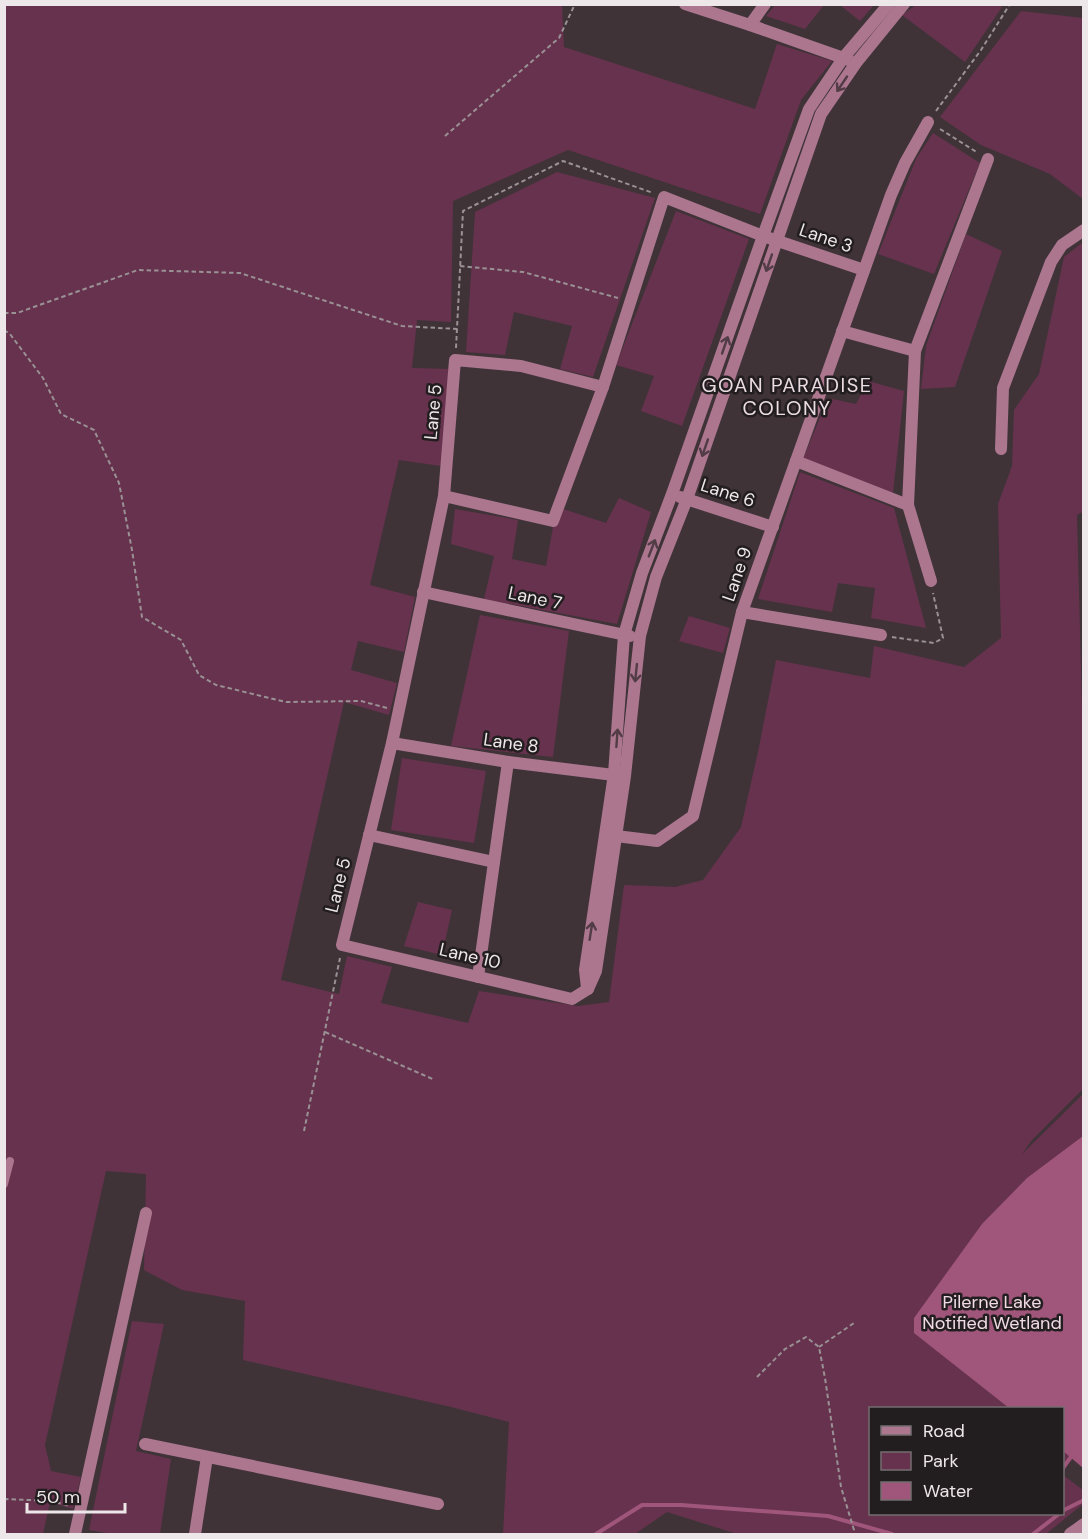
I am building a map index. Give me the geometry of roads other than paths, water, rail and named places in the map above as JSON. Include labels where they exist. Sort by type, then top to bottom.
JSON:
[{"type":"street","points":[[685,4],[844,57],[855,63]]},
{"type":"street","points":[[750,25],[765,4]]},
{"type":"street","points":[[588,989],[596,971],[616,836],[624,635],[642,573],[809,109],[844,57],[889,4]]},
{"type":"street","points":[[588,989],[585,970],[620,775],[639,636],[656,577],[687,499],[822,114],[855,63],[904,4]]},
{"type":"street","name":"Lane 9","points":[[616,836],[657,841],[693,816],[742,612],[891,195],[905,163],[928,122]]},
{"type":"street","points":[[931,581],[908,505],[915,351],[988,159]]},
{"type":"street","points":[[444,496],[553,521],[603,387],[664,197],[777,240]]},
{"type":"street","points":[[1001,449],[1003,388],[1051,262],[1062,245],[1083,230]]},
{"type":"street","name":"Lane 3","points":[[777,240],[864,270]]},
{"type":"street","points":[[842,331],[915,351]]},
{"type":"street","name":"Lane 5","points":[[342,945],[392,743],[444,496],[455,360],[521,366],[603,387]]},
{"type":"street","points":[[796,461],[908,505]]},
{"type":"street","name":"Lane 6","points":[[672,494],[773,527]]},
{"type":"street","name":"Lane 7","points":[[423,592],[624,635],[639,636]]},
{"type":"street","points":[[742,612],[880,635]]},
{"type":"street","name":"Lane 8","points":[[392,743],[508,762],[620,775]]},
{"type":"street","points":[[478,976],[508,762]]},
{"type":"street","points":[[369,835],[494,862]]},
{"type":"street","name":"Lane 10","points":[[342,945],[573,999],[588,989]]},
{"type":"street","points":[[75,1534],[146,1213]]},
{"type":"street","points":[[145,1444],[438,1504]]},
{"type":"street","points":[[195,1534],[207,1457]]},
{"type":"street","points":[[1070,1534],[1083,1524]]},
{"type":"lane","points":[[4,1184],[10,1161]]},
{"type":"water","name":"Pilerne Lake Notified Wetland","points":[[1083,1136],[1084,1468],[1064,1452],[1064,1407],[1008,1407],[914,1333],[914,1318],[982,1224],[1027,1178]]},
{"type":"waterway","points":[[1064,1467],[1073,1454]]},
{"type":"waterway","points":[[1064,1510],[1084,1500]]},
{"type":"waterway","points":[[596,1534],[642,1505],[681,1505],[828,1516],[892,1534]]},
{"type":"waterway","points":[[1033,1534],[1058,1515]]},
{"type":"district","name":"GOAN PARADISE COLONY","points":[[787,396]]}]
